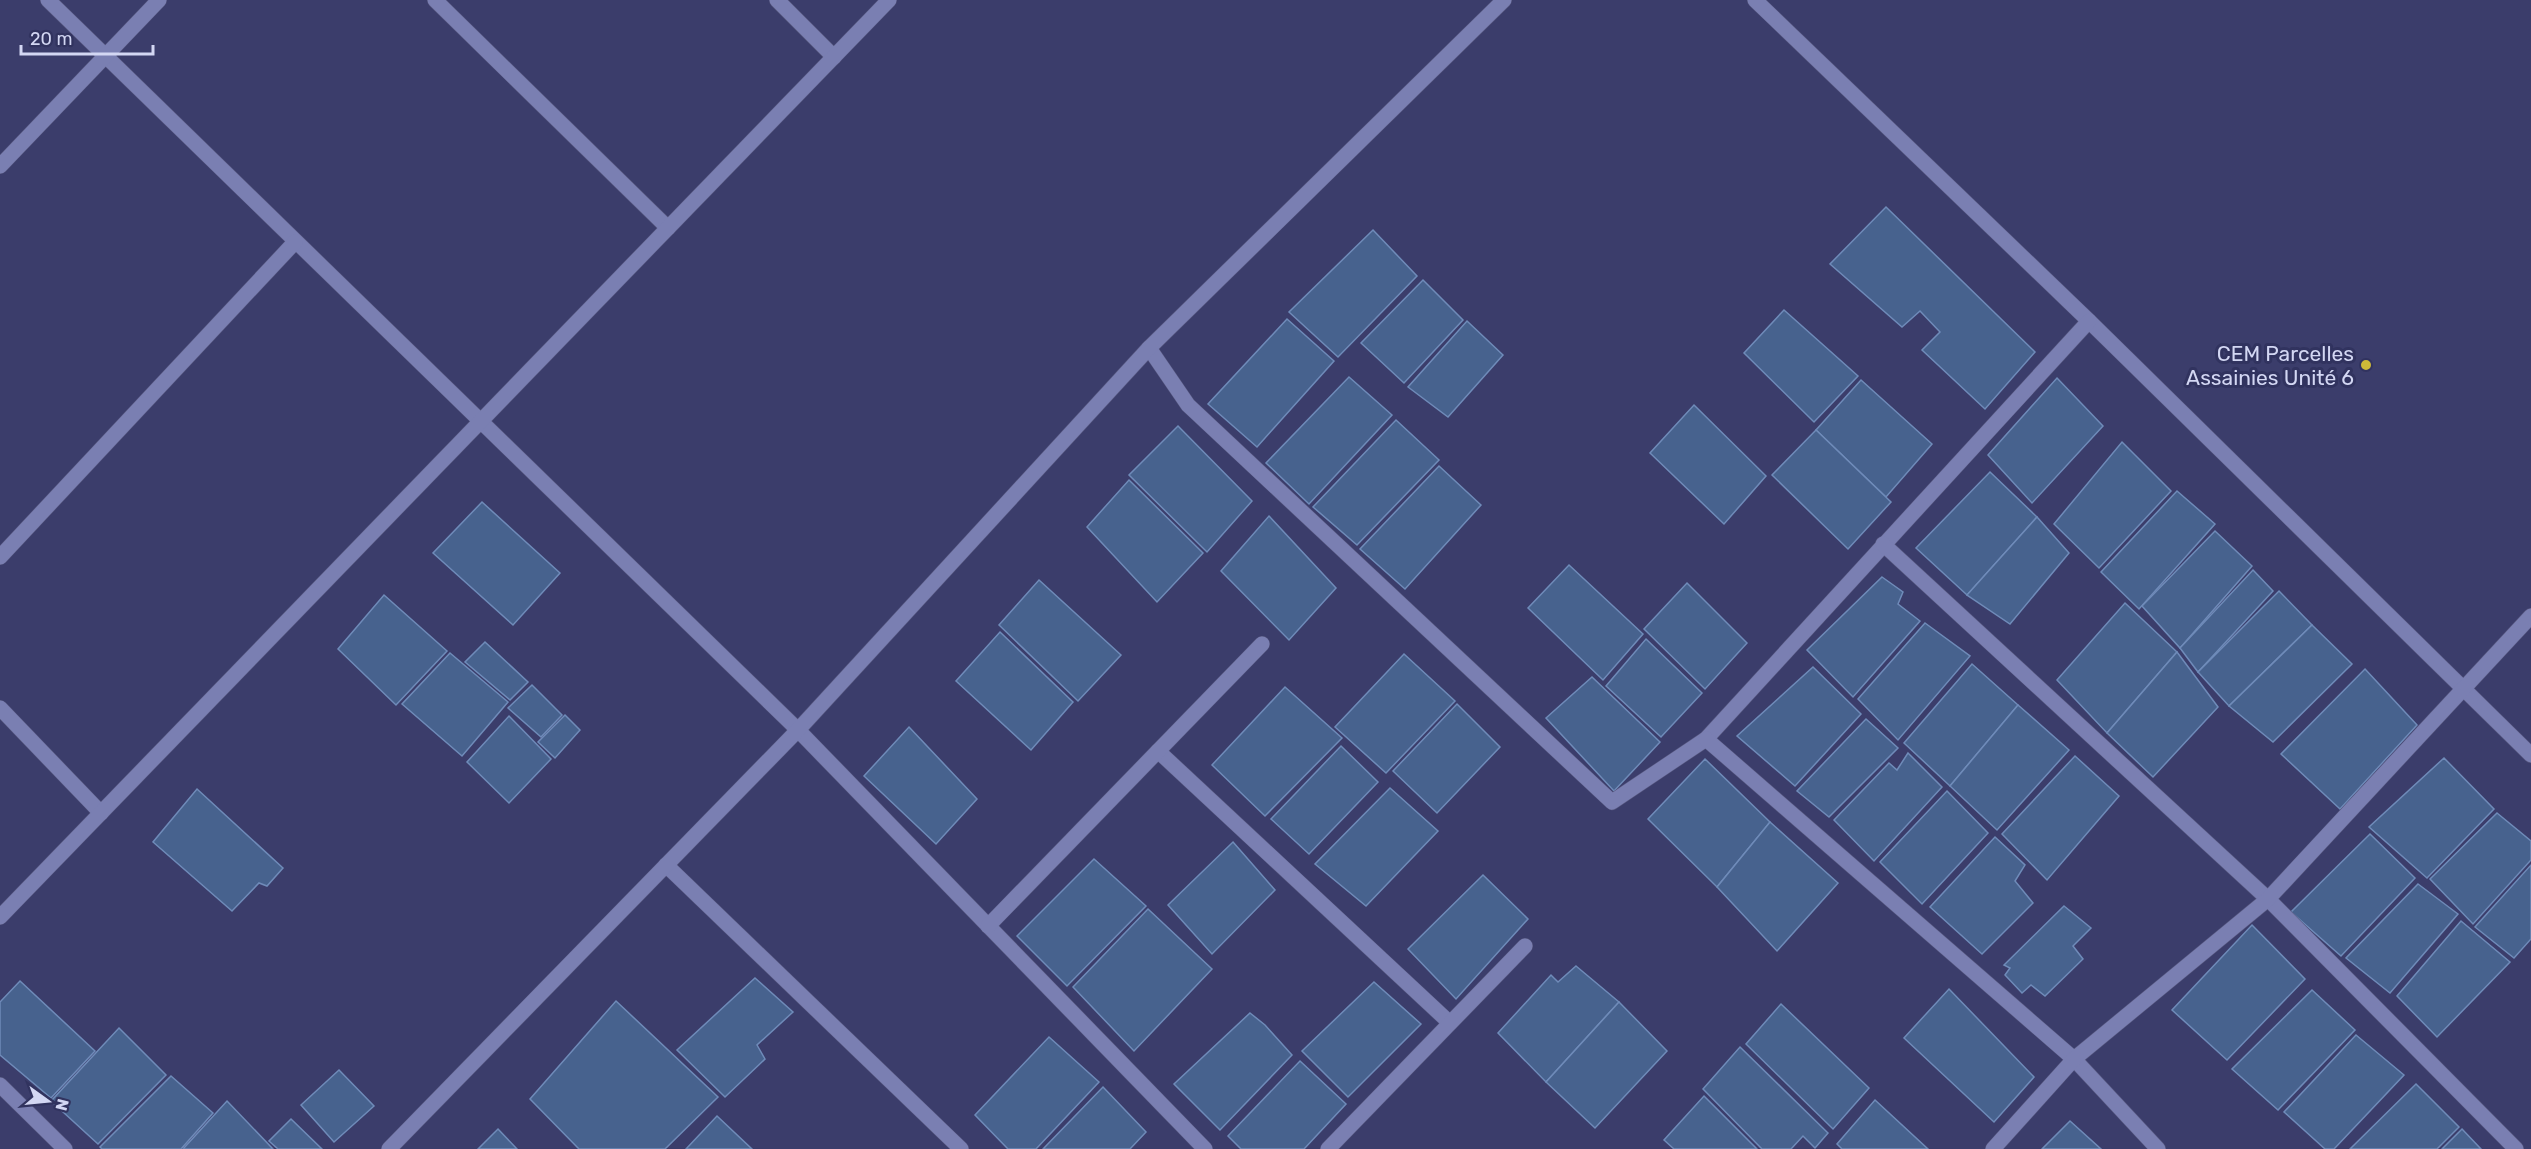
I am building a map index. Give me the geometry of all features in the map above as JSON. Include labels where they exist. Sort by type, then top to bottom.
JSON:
[{"type":"street","points":[[48,0],[798,730],[1205,1149]]},
{"type":"street","points":[[0,166],[159,0]]},
{"type":"street","points":[[435,0],[668,228]]},
{"type":"street","points":[[777,0],[834,57]]},
{"type":"street","points":[[0,917],[889,0]]},
{"type":"street","points":[[389,1149],[798,730],[1149,348],[1504,0]]},
{"type":"street","points":[[1755,0],[2089,321],[2531,755]]},
{"type":"street","points":[[0,557],[295,242]]},
{"type":"street","points":[[1149,348],[1188,405],[1612,801],[1706,739],[2089,321]]},
{"type":"street","points":[[1883,544],[2268,899],[2516,1149]]},
{"type":"street","points":[[1993,1149],[2074,1059],[2268,899],[2531,616]]},
{"type":"street","points":[[988,926],[1262,644]]},
{"type":"street","points":[[0,708],[101,813]]},
{"type":"street","points":[[1706,739],[2074,1059],[2158,1149]]},
{"type":"street","points":[[1158,751],[1450,1023]]},
{"type":"street","points":[[666,865],[961,1149]]},
{"type":"street","points":[[1328,1149],[1525,946]]},
{"type":"street","points":[[0,1085],[65,1149]]},
{"type":"building","points":[[1886,207],[2035,352],[1985,409],[1922,350],[1940,332],[1920,311],[1902,327],[1830,264]]},
{"type":"building","points":[[1373,230],[1417,276],[1338,357],[1289,312]]},
{"type":"building","points":[[1423,280],[1463,320],[1404,383],[1361,343]]},
{"type":"building","points":[[1784,310],[1858,376],[1814,422],[1744,353]]},
{"type":"building","points":[[1287,319],[1334,361],[1257,447],[1208,404]]},
{"type":"building","points":[[1467,321],[1503,355],[1448,417],[1408,387]]},
{"type":"building","points":[[1349,377],[1392,415],[1309,504],[1266,463]]},
{"type":"building","points":[[2057,378],[2103,426],[2032,503],[1988,455]]},
{"type":"building","points":[[1861,380],[1932,444],[1886,497],[1816,430]]},
{"type":"building","points":[[1694,405],[1766,476],[1724,524],[1650,453]]},
{"type":"building","points":[[1396,420],[1439,460],[1357,545],[1313,507]]},
{"type":"building","points":[[1178,426],[1252,501],[1207,552],[1129,475]]},
{"type":"building","points":[[1816,430],[1891,502],[1848,549],[1772,475]]},
{"type":"building","points":[[2122,442],[2171,491],[2099,568],[2054,524]]},
{"type":"building","points":[[1439,466],[1481,505],[1405,589],[1360,549]]},
{"type":"building","points":[[1990,472],[2037,517],[1967,595],[1916,548]]},
{"type":"building","points":[[1129,480],[1203,553],[1157,602],[1087,527]]},
{"type":"building","points":[[2177,491],[2215,524],[2139,609],[2101,572]]},
{"type":"building","points":[[482,502],[560,573],[513,625],[433,553]]},
{"type":"building","points":[[1269,516],[1336,588],[1289,640],[1221,571]]},
{"type":"building","points":[[2037,517],[2069,553],[2010,624],[1967,595]]},
{"type":"building","points":[[2215,531],[2252,566],[2180,648],[2142,606]]},
{"type":"building","points":[[1569,565],[1643,634],[1603,680],[1528,608]]},
{"type":"building","points":[[2253,570],[2273,591],[2198,672],[2180,648]]},
{"type":"building","points":[[1882,577],[1903,592],[1898,604],[1920,621],[1853,697],[1807,650]]},
{"type":"building","points":[[1039,580],[1121,655],[1078,701],[999,625]]},
{"type":"building","points":[[1687,583],[1747,643],[1705,689],[1644,629]]},
{"type":"building","points":[[2279,591],[2312,625],[2229,706],[2198,672]]},
{"type":"building","points":[[384,595],[447,651],[396,705],[338,649]]},
{"type":"building","points":[[2125,603],[2177,652],[2107,733],[2057,680]]},
{"type":"building","points":[[1925,623],[1970,656],[1898,740],[1858,699]]},
{"type":"building","points":[[2312,625],[2352,664],[2273,742],[2229,706]]},
{"type":"building","points":[[1000,632],[1073,702],[1031,750],[956,681]]},
{"type":"building","points":[[1646,639],[1702,693],[1661,737],[1606,686]]},
{"type":"building","points":[[485,642],[528,682],[510,700],[465,662]]},
{"type":"building","points":[[2177,652],[2218,707],[2153,777],[2107,733]]},
{"type":"building","points":[[450,653],[508,702],[462,756],[402,704]]},
{"type":"building","points":[[1404,654],[1455,701],[1386,773],[1335,727]]},
{"type":"building","points":[[1972,664],[2018,705],[1950,786],[1904,743]]},
{"type":"building","points":[[1813,667],[1861,714],[1795,786],[1737,736]]},
{"type":"building","points":[[2365,669],[2417,725],[2340,809],[2281,754]]},
{"type":"building","points":[[1592,677],[1660,742],[1614,791],[1546,718]]},
{"type":"building","points":[[532,685],[562,715],[541,737],[508,708]]},
{"type":"building","points":[[1285,687],[1342,738],[1265,816],[1212,765]]},
{"type":"building","points":[[1457,704],[1500,747],[1437,813],[1393,771]]},
{"type":"building","points":[[2018,705],[2069,750],[1997,830],[1950,786]]},
{"type":"building","points":[[565,715],[580,730],[555,758],[538,742]]},
{"type":"building","points":[[509,716],[551,759],[509,803],[467,762]]},
{"type":"building","points":[[1866,719],[1898,748],[1829,817],[1797,791]]},
{"type":"building","points":[[909,727],[977,799],[936,844],[864,776]]},
{"type":"building","points":[[1341,746],[1378,782],[1309,854],[1271,819]]},
{"type":"building","points":[[1908,753],[1942,787],[1874,861],[1834,820],[1889,763],[1897,770]]},
{"type":"building","points":[[2075,756],[2119,796],[2047,880],[2002,834]]},
{"type":"building","points":[[2444,758],[2494,809],[2427,878],[2369,827]]},
{"type":"building","points":[[1705,759],[1770,822],[1717,887],[1648,819]]},
{"type":"building","points":[[1390,788],[1438,831],[1366,906],[1315,864]]},
{"type":"building","points":[[197,789],[283,868],[267,886],[259,883],[232,911],[153,842]]},
{"type":"building","points":[[1947,791],[1988,833],[1922,904],[1880,862]]},
{"type":"building","points":[[2497,813],[2531,841],[2531,860],[2473,924],[2430,879]]},
{"type":"building","points":[[1770,822],[1838,883],[1777,951],[1717,887]]},
{"type":"building","points":[[2370,834],[2415,878],[2341,956],[2291,912]]},
{"type":"building","points":[[1995,837],[2025,865],[2015,881],[2033,903],[1982,954],[1930,907]]},
{"type":"building","points":[[1233,842],[1275,890],[1212,954],[1168,905]]},
{"type":"building","points":[[1094,859],[1146,906],[1067,986],[1017,936]]},
{"type":"building","points":[[2531,865],[2531,939],[2514,958],[2475,927]]},
{"type":"building","points":[[1483,875],[1528,919],[1456,999],[1408,949]]},
{"type":"building","points":[[2418,884],[2458,914],[2390,993],[2346,958]]},
{"type":"building","points":[[2064,906],[2091,928],[2073,946],[2083,959],[2045,996],[2031,985],[2022,993],[2005,975],[2010,968],[2004,965]]},
{"type":"building","points":[[1148,909],[1212,969],[1134,1051],[1073,987]]},
{"type":"building","points":[[2461,921],[2510,962],[2437,1037],[2397,996]]},
{"type":"building","points":[[2252,925],[2305,979],[2227,1060],[2172,1010]]},
{"type":"building","points":[[1576,966],[1619,1002],[1546,1082],[1498,1033],[1551,975],[1558,982]]},
{"type":"building","points":[[755,978],[793,1012],[757,1045],[765,1059],[725,1097],[677,1050]]},
{"type":"building","points":[[20,981],[95,1051],[51,1098],[0,1055],[0,1002]]},
{"type":"building","points":[[1374,982],[1421,1024],[1348,1097],[1302,1051]]},
{"type":"building","points":[[1949,989],[2034,1077],[1994,1122],[1904,1038]]},
{"type":"building","points":[[2312,990],[2355,1030],[2278,1110],[2232,1069]]},
{"type":"building","points":[[616,1001],[718,1097],[665,1149],[579,1149],[530,1099]]},
{"type":"building","points":[[1619,1002],[1667,1051],[1595,1128],[1546,1082]]},
{"type":"building","points":[[1781,1004],[1869,1088],[1833,1129],[1746,1044]]},
{"type":"building","points":[[1250,1013],[1265,1025],[1292,1055],[1220,1130],[1174,1084]]},
{"type":"building","points":[[119,1028],[166,1075],[98,1144],[51,1101]]},
{"type":"building","points":[[2356,1035],[2404,1075],[2334,1149],[2325,1149],[2284,1112]]},
{"type":"building","points":[[1049,1037],[1099,1082],[1036,1149],[1008,1149],[975,1115]]},
{"type":"building","points":[[1740,1047],[1828,1133],[1815,1148],[1803,1136],[1791,1149],[1762,1149],[1703,1089]]},
{"type":"building","points":[[1300,1061],[1346,1104],[1304,1149],[1241,1149],[1228,1136]]},
{"type":"building","points":[[339,1070],[374,1106],[334,1142],[301,1105]]},
{"type":"building","points":[[171,1076],[213,1113],[181,1149],[102,1149],[100,1147]]},
{"type":"building","points":[[2416,1084],[2459,1127],[2437,1149],[2350,1149]]},
{"type":"building","points":[[1103,1087],[1146,1132],[1130,1149],[1043,1149]]},
{"type":"building","points":[[1704,1096],[1757,1149],[1674,1149],[1664,1140]]},
{"type":"building","points":[[1875,1100],[1928,1149],[1842,1149],[1837,1144]]},
{"type":"building","points":[[227,1101],[273,1149],[183,1149]]},
{"type":"building","points":[[717,1116],[752,1149],[686,1149]]},
{"type":"building","points":[[291,1119],[322,1149],[278,1149],[269,1141]]},
{"type":"building","points":[[2070,1121],[2101,1149],[2042,1149]]},
{"type":"building","points":[[498,1129],[517,1149],[478,1149]]},
{"type":"building","points":[[2462,1129],[2481,1149],[2442,1149]]},
{"type":"place","name":"CEM Parcelles Assainies Unité 6","points":[[2366,365]]}]
